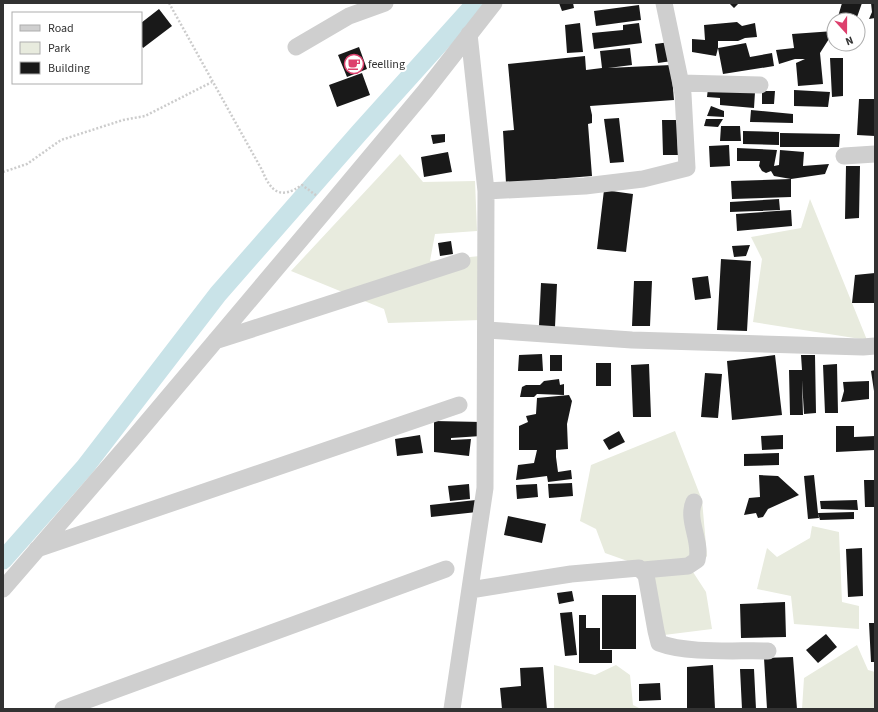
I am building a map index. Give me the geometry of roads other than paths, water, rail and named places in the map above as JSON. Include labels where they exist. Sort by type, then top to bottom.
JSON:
[{"type":"street","points":[[296,47],[349,16],[385,3]]},
{"type":"street","points":[[486,191],[592,185],[643,179],[687,168],[681,83],[664,3]]},
{"type":"street","points":[[3,589],[131,441],[415,102],[469,34],[484,7]]},
{"type":"street","points":[[452,709],[485,488],[487,330],[486,191],[469,34]]},
{"type":"street","points":[[681,83],[760,85]]},
{"type":"street","points":[[844,156],[875,154]]},
{"type":"street","points":[[215,341],[462,261]]},
{"type":"street","points":[[487,330],[632,340],[769,345],[875,346]]},
{"type":"street","points":[[37,550],[459,405]]},
{"type":"street","points":[[470,590],[615,569],[639,568],[643,570],[688,566],[697,560],[699,553],[691,510],[694,502]]},
{"type":"street","points":[[63,709],[446,569]]},
{"type":"street","points":[[643,570],[646,575],[656,631],[660,643],[669,647],[768,651]]},
{"type":"waterway","points":[[3,560],[85,467],[218,294],[359,133],[476,3]]},
{"type":"place","name":"feelling","points":[[354,64]]}]
